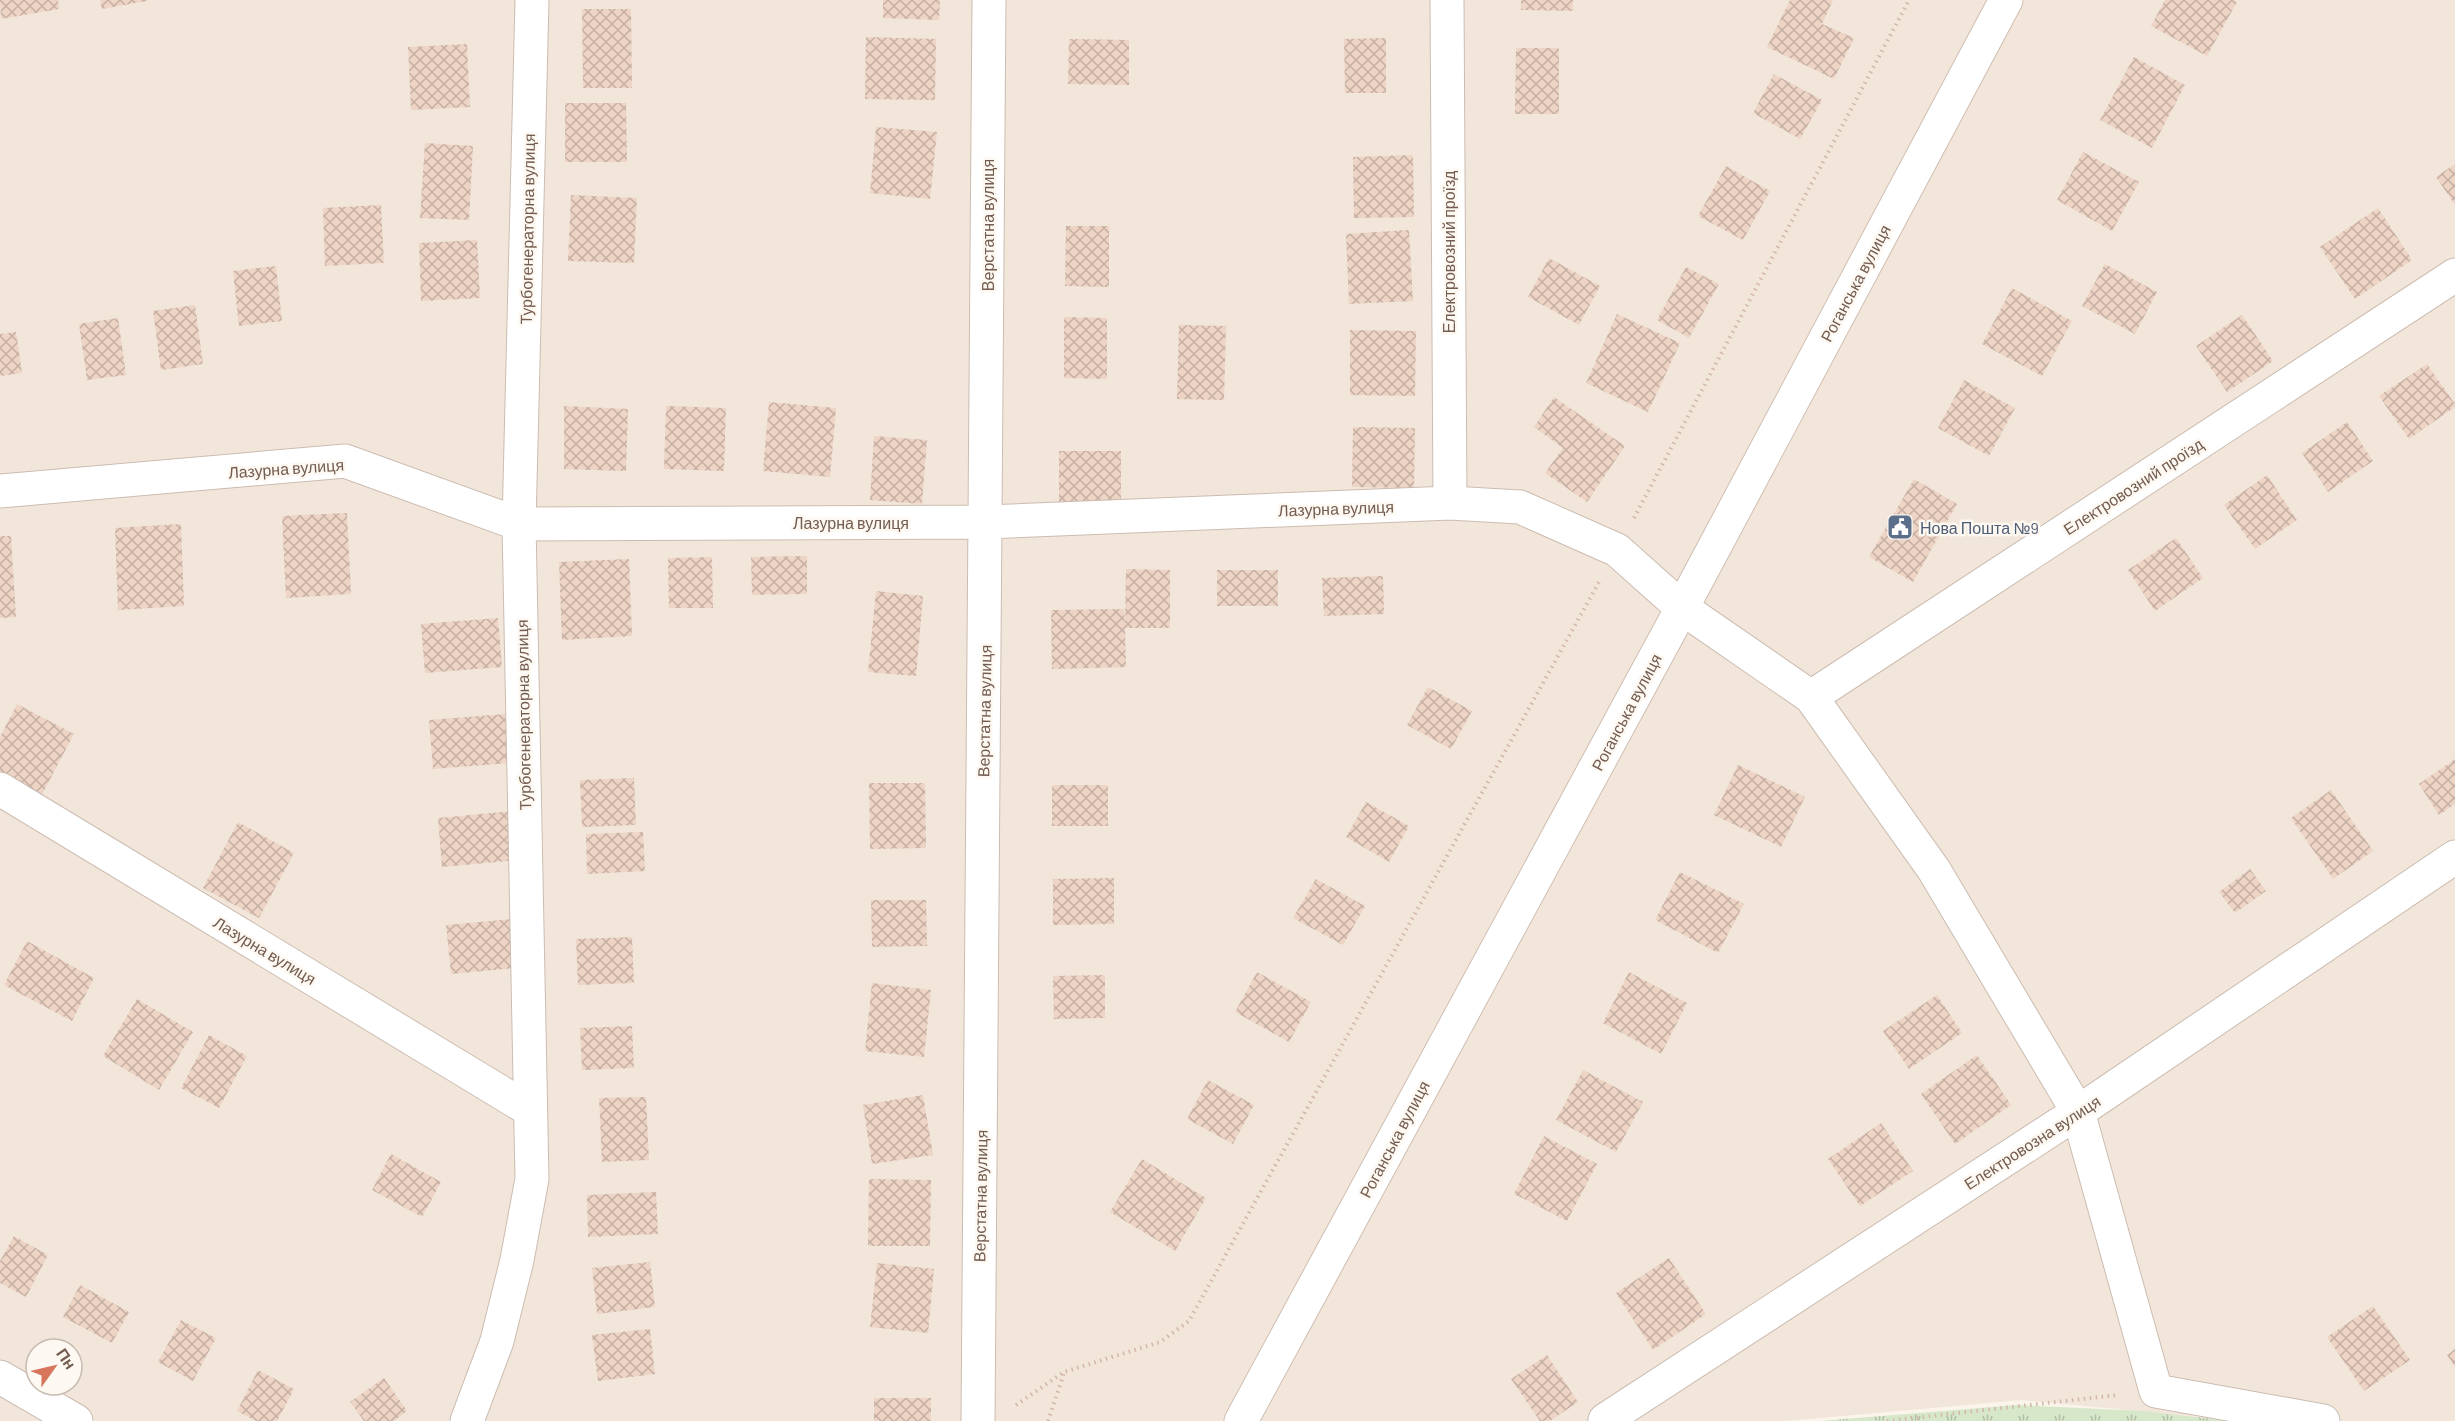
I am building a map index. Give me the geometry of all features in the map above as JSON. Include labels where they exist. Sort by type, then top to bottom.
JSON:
[{"type":"street","name":"Турбогенераторна вулиця","points":[[467,1421],[497,1341],[517,1260],[532,1179],[519,524],[532,0]]},
{"type":"street","name":"Верстатна вулиця","points":[[978,1421],[989,0]]},
{"type":"street","name":"Електровозний проїзд","points":[[1447,0],[1450,503]]},
{"type":"street","name":"Роганська вулиця","points":[[1241,1421],[1682,608],[2006,0]]},
{"type":"street","name":"Електровозний проїзд","points":[[1810,697],[2455,275]]},
{"type":"street","name":"Лазурна вулиця","points":[[0,491],[345,461],[519,524],[986,522],[1450,503],[1520,507],[1617,550],[1682,608],[1810,697],[1934,870],[2078,1112],[2156,1391]]},
{"type":"street","name":"Лазурна вулиця","points":[[0,789],[530,1110]]},
{"type":"street","name":"Електровозна вулиця","points":[[1605,1420],[2078,1112],[2455,857]]},
{"type":"street","points":[[0,1377],[76,1421]]},
{"type":"street","points":[[2156,1391],[2323,1421]]},
{"type":"path","points":[[1015,1406],[1064,1372],[1160,1342],[1189,1321],[1617,550],[1909,0]]},
{"type":"path","points":[[1048,1421],[1064,1372]]},
{"type":"path","points":[[1887,1421],[2156,1391]]},
{"type":"shaded area","points":[[0,0],[2455,0],[2455,1421],[2243,1421],[2022,1400],[1787,1421],[0,1421]]},
{"type":"green space","points":[[2018,1405],[2144,1411],[2231,1421],[1819,1421]]},
{"type":"building","points":[[0,0],[58,0],[59,9],[1,19]]},
{"type":"building","points":[[100,0],[147,0],[147,1],[102,9]]},
{"type":"building","points":[[883,0],[940,0],[939,20],[883,18]]},
{"type":"building","points":[[1521,0],[1573,0],[1573,11],[1521,10]]},
{"type":"building","points":[[1790,0],[1833,0],[1822,24],[1854,38],[1834,79],[1767,47]]},
{"type":"building","points":[[2165,0],[2233,0],[2237,2],[2207,56],[2151,26]]},
{"type":"building","points":[[582,9],[631,9],[632,88],[583,88]]},
{"type":"building","points":[[866,37],[936,39],[935,100],[865,99]]},
{"type":"building","points":[[1386,38],[1386,93],[1345,93],[1344,39]]},
{"type":"building","points":[[1069,39],[1129,40],[1129,85],[1068,84]]},
{"type":"building","points":[[467,44],[470,107],[411,110],[408,47]]},
{"type":"building","points":[[1516,48],[1559,48],[1559,114],[1515,114]]},
{"type":"building","points":[[2134,57],[2185,85],[2152,148],[2100,120]]},
{"type":"building","points":[[1774,74],[1822,100],[1800,139],[1753,113]]},
{"type":"building","points":[[565,103],[626,103],[627,162],[565,162]]},
{"type":"building","points":[[876,127],[937,132],[930,199],[870,193]]},
{"type":"building","points":[[425,143],[473,146],[469,220],[420,218]]},
{"type":"building","points":[[2083,152],[2139,182],[2112,231],[2057,200]]},
{"type":"building","points":[[1413,155],[1414,217],[1354,218],[1353,157]]},
{"type":"building","points":[[2455,164],[2455,205],[2436,177]]},
{"type":"building","points":[[1726,166],[1770,191],[1743,240],[1698,216]]},
{"type":"building","points":[[571,195],[637,198],[634,263],[568,261]]},
{"type":"building","points":[[381,205],[384,263],[325,266],[323,208]]},
{"type":"building","points":[[2378,208],[2412,260],[2355,299],[2320,247]]},
{"type":"building","points":[[1066,226],[1109,226],[1109,287],[1065,286]]},
{"type":"building","points":[[1409,230],[1413,301],[1349,304],[1346,234]]},
{"type":"building","points":[[477,240],[480,298],[421,301],[419,243]]},
{"type":"building","points":[[1549,258],[1600,286],[1579,325],[1528,297]]},
{"type":"building","points":[[2105,264],[2157,292],[2135,334],[2082,306]]},
{"type":"building","points":[[276,266],[282,321],[239,326],[233,271]]},
{"type":"building","points":[[1686,267],[1719,284],[1689,338],[1657,320]]},
{"type":"building","points":[[2012,288],[2072,321],[2042,376],[1982,344]]},
{"type":"building","points":[[195,305],[203,364],[161,370],[153,311]]},
{"type":"building","points":[[1617,314],[1680,343],[1648,412],[1586,383]]},
{"type":"building","points":[[2242,315],[2273,361],[2227,392],[2196,346]]},
{"type":"building","points":[[1064,317],[1107,318],[1107,379],[1064,378]]},
{"type":"building","points":[[118,318],[126,375],[87,380],[79,324]]},
{"type":"building","points":[[1179,325],[1226,326],[1224,400],[1177,399]]},
{"type":"building","points":[[1350,330],[1416,331],[1415,396],[1350,395]]},
{"type":"building","points":[[16,332],[22,373],[0,376],[0,334]]},
{"type":"building","points":[[2427,364],[2455,407],[2409,439],[2379,396]]},
{"type":"building","points":[[1964,380],[2015,408],[1989,456],[1938,428]]},
{"type":"building","points":[[1554,397],[1625,446],[1587,502],[1545,473],[1563,448],[1534,427]]},
{"type":"building","points":[[769,402],[836,408],[830,477],[763,471]]},
{"type":"building","points":[[564,406],[628,409],[626,471],[564,469]]},
{"type":"building","points":[[666,406],[726,408],[724,471],[664,469]]},
{"type":"building","points":[[2347,422],[2373,461],[2328,492],[2302,453]]},
{"type":"building","points":[[1353,427],[1415,428],[1414,488],[1352,487]]},
{"type":"building","points":[[874,436],[927,440],[922,504],[870,500]]},
{"type":"building","points":[[1059,451],[1121,451],[1121,506],[1059,507]]},
{"type":"building","points":[[2267,475],[2297,520],[2255,549],[2224,505]]},
{"type":"building","points":[[1914,479],[1957,504],[1913,582],[1869,557]]},
{"type":"building","points":[[347,513],[351,594],[286,598],[282,516]]},
{"type":"building","points":[[181,524],[184,606],[118,610],[115,528]]},
{"type":"building","points":[[0,536],[11,536],[16,617],[0,618]]},
{"type":"building","points":[[2176,538],[2203,578],[2155,611],[2128,570]]},
{"type":"building","points":[[807,556],[807,594],[752,595],[751,557]]},
{"type":"building","points":[[712,557],[713,608],[669,608],[668,558]]},
{"type":"building","points":[[629,559],[632,636],[562,640],[559,562]]},
{"type":"building","points":[[1126,569],[1170,570],[1170,628],[1125,628],[1126,667],[1052,669],[1051,610],[1124,609],[1125,626]]},
{"type":"building","points":[[1217,570],[1278,570],[1278,606],[1217,606]]},
{"type":"building","points":[[1383,576],[1384,614],[1324,616],[1322,578]]},
{"type":"building","points":[[876,591],[923,596],[916,676],[868,672]]},
{"type":"building","points":[[498,618],[502,667],[425,673],[421,624]]},
{"type":"building","points":[[1428,687],[1472,711],[1451,749],[1407,725]]},
{"type":"building","points":[[17,704],[74,734],[39,800],[0,779],[0,737]]},
{"type":"building","points":[[505,714],[510,763],[433,769],[429,720]]},
{"type":"building","points":[[2455,759],[2455,804],[2439,815],[2419,784]]},
{"type":"building","points":[[1738,765],[1805,797],[1781,847],[1714,815]]},
{"type":"building","points":[[634,778],[636,825],[582,827],[580,780]]},
{"type":"building","points":[[869,783],[925,783],[926,848],[870,849]]},
{"type":"building","points":[[1052,785],[1108,785],[1108,826],[1052,826]]},
{"type":"building","points":[[2331,790],[2373,851],[2333,879],[2291,818]]},
{"type":"building","points":[[1366,802],[1409,826],[1389,862],[1346,837]]},
{"type":"building","points":[[514,811],[518,860],[442,867],[438,818]]},
{"type":"building","points":[[238,822],[294,853],[259,918],[203,888]]},
{"type":"building","points":[[643,832],[645,871],[587,874],[586,834]]},
{"type":"building","points":[[2250,869],[2266,891],[2235,913],[2219,892]]},
{"type":"building","points":[[1680,872],[1744,904],[1718,953],[1655,920]]},
{"type":"building","points":[[1114,878],[1114,924],[1053,925],[1053,879]]},
{"type":"building","points":[[1316,879],[1365,906],[1343,945],[1293,918]]},
{"type":"building","points":[[871,900],[926,900],[927,946],[872,947]]},
{"type":"building","points":[[523,918],[527,967],[451,974],[446,925]]},
{"type":"building","points":[[632,937],[634,983],[578,985],[576,939]]},
{"type":"building","points":[[27,941],[94,978],[72,1021],[4,985]]},
{"type":"building","points":[[1257,972],[1311,1002],[1289,1042],[1235,1012]]},
{"type":"building","points":[[1629,972],[1687,1003],[1661,1054],[1603,1023]]},
{"type":"building","points":[[1105,975],[1105,1018],[1054,1019],[1053,976]]},
{"type":"building","points":[[872,983],[931,990],[924,1057],[865,1051]]},
{"type":"building","points":[[1937,995],[1962,1033],[1909,1069],[1883,1031]]},
{"type":"building","points":[[137,999],[193,1032],[159,1090],[103,1056]]},
{"type":"building","points":[[632,1026],[634,1068],[582,1070],[580,1028]]},
{"type":"building","points":[[209,1035],[247,1056],[219,1108],[181,1088]]},
{"type":"building","points":[[1977,1055],[2011,1105],[1955,1144],[1921,1094]]},
{"type":"building","points":[[1583,1070],[1643,1102],[1616,1152],[1556,1120]]},
{"type":"building","points":[[1208,1080],[1254,1105],[1233,1144],[1187,1119]]},
{"type":"building","points":[[923,1095],[933,1155],[872,1164],[863,1105]]},
{"type":"building","points":[[646,1097],[649,1160],[602,1162],[599,1098]]},
{"type":"building","points":[[1881,1123],[1913,1171],[1860,1206],[1828,1159]]},
{"type":"building","points":[[1544,1136],[1597,1164],[1567,1221],[1514,1194]]},
{"type":"building","points":[[391,1154],[441,1182],[422,1217],[372,1190]]},
{"type":"building","points":[[1142,1159],[1206,1198],[1175,1251],[1110,1212]]},
{"type":"building","points":[[869,1179],[931,1180],[930,1246],[868,1246]]},
{"type":"building","points":[[656,1192],[658,1234],[588,1237],[587,1195]]},
{"type":"building","points":[[14,1236],[48,1255],[26,1297],[0,1283],[0,1261]]},
{"type":"building","points":[[1669,1258],[1706,1314],[1653,1350],[1616,1293]]},
{"type":"building","points":[[650,1262],[655,1307],[597,1314],[592,1268]]},
{"type":"building","points":[[877,1263],[934,1269],[928,1333],[870,1327]]},
{"type":"building","points":[[80,1285],[129,1312],[112,1343],[63,1317]]},
{"type":"building","points":[[2373,1306],[2410,1360],[2364,1391],[2327,1337]]},
{"type":"building","points":[[181,1320],[216,1338],[193,1381],[158,1362]]},
{"type":"building","points":[[650,1329],[655,1374],[598,1381],[592,1335]]},
{"type":"building","points":[[2455,1349],[2455,1367],[2447,1355]]},
{"type":"building","points":[[1547,1355],[1578,1402],[1550,1421],[1540,1421],[1511,1379]]},
{"type":"building","points":[[258,1370],[294,1389],[277,1421],[256,1421],[237,1411]]},
{"type":"building","points":[[384,1378],[407,1411],[394,1421],[364,1421],[350,1402]]},
{"type":"building","points":[[874,1398],[931,1398],[931,1421],[874,1421]]},
{"type":"place","name":"Нова Пошта №9","points":[[1900,527]]}]
